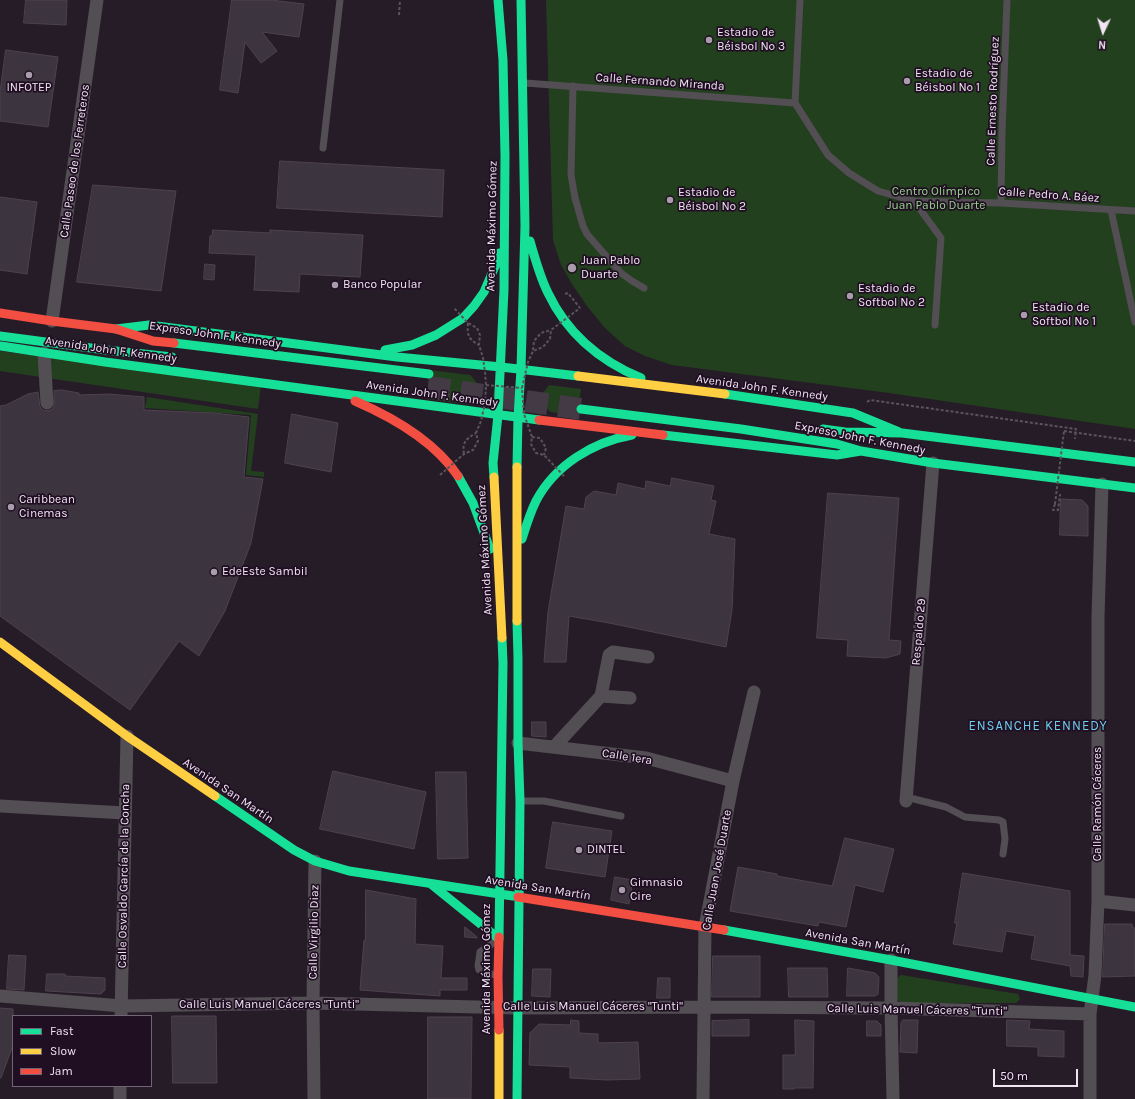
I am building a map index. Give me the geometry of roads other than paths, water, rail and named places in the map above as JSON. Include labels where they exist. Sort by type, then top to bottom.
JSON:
[{"type":"main road","name":"Avenida Máximo Gómez","points":[[498,0],[503,60],[505,156],[504,290],[498,415],[492,463],[503,662],[498,939],[499,1099]]},
{"type":"main road","points":[[516,1099],[520,801],[516,567],[518,417],[521,369],[525,226],[521,0]]},
{"type":"main road","points":[[525,226],[551,300],[560,316],[576,334],[601,357],[626,373],[664,387]]},
{"type":"main road","points":[[335,349],[383,350],[412,345],[436,335],[462,318],[474,306],[484,292],[496,264],[504,227]]},
{"type":"main road","name":"Expreso John F. Kennedy","points":[[0,313],[116,329],[153,340],[429,374]]},
{"type":"main road","name":"Avenida John F. Kennedy","points":[[116,329],[149,325],[397,357],[500,366],[744,396],[853,413],[902,433]]},
{"type":"main road","points":[[0,336],[106,350],[179,357]]},
{"type":"main road","name":"Avenida John F. Kennedy","points":[[0,346],[498,415],[837,456],[861,451]]},
{"type":"main road","points":[[330,392],[359,403],[407,429],[447,462],[472,503],[485,534],[498,575]]},
{"type":"main road","name":"Expreso John F. Kennedy","points":[[581,409],[785,436],[837,444],[861,451],[933,463],[1135,488]]},
{"type":"main road","name":"Expreso John F. Kennedy","points":[[814,428],[845,432],[902,433],[1135,462]]},
{"type":"main road","points":[[516,567],[529,517],[536,500],[554,476],[586,451],[604,442],[630,436],[669,435]]},
{"type":"main road","name":"Avenida San Martín","points":[[0,642],[127,736],[294,850],[315,861],[349,872],[500,894],[705,927],[891,960],[1135,1007]]},
{"type":"main road","points":[[431,884],[498,939]]},
{"type":"street","name":"Calle Paseo de los Ferreteros","points":[[52,321],[97,0]]},
{"type":"street","points":[[44,353],[47,404]]},
{"type":"street","name":"Respaldo 29","points":[[906,799],[933,463]]},
{"type":"street","name":"Calle Ramón Cáceres","points":[[1090,1099],[1090,1014],[1095,975],[1098,901],[1098,618],[1102,484]]},
{"type":"street","points":[[555,746],[601,696],[609,655],[613,652],[648,656]]},
{"type":"street","name":"Calle Juan José Duarte","points":[[703,1099],[705,927],[733,781],[754,692]]},
{"type":"street","points":[[601,696],[630,698]]},
{"type":"street","name":"Calle Osvaldo García de la Concha","points":[[122,1011],[127,736]]},
{"type":"street","name":"Calle 1era","points":[[518,742],[646,758],[733,781]]},
{"type":"street","points":[[0,806],[125,813]]},
{"type":"street","name":"Calle Virgilio Diaz","points":[[314,1099],[313,1003],[315,861]]},
{"type":"street","points":[[1098,901],[1135,905]]},
{"type":"street","points":[[891,960],[890,1008],[894,1099]]},
{"type":"street","name":"Calle Luis Manuel Cáceres \"Tunti\"","points":[[0,996],[122,1011],[313,1003],[518,1008],[890,1008],[1090,1014]]},
{"type":"street","points":[[120,1087],[120,1099]]},
{"type":"lane","points":[[323,148],[340,0]]},
{"type":"lane","points":[[795,103],[800,0]]},
{"type":"lane","name":"Calle Ernesto Rodríguez","points":[[1001,203],[1002,125],[1007,0]]},
{"type":"lane","name":"Calle Fernando Miranda","points":[[523,82],[795,103]]},
{"type":"lane","points":[[573,86],[571,175],[575,198],[583,226],[590,238],[622,273],[644,288]]},
{"type":"lane","name":"Calle Pedro A. Báez","points":[[795,103],[828,155],[848,173],[878,191],[914,200],[1001,203],[1135,211]]},
{"type":"lane","points":[[914,200],[941,238],[935,325]]},
{"type":"lane","points":[[1111,210],[1135,322]]},
{"type":"lane","points":[[906,799],[946,807],[965,817],[999,820],[1003,822],[1005,839],[1003,854]]},
{"type":"lane","points":[[520,801],[544,801],[621,816]]},
{"type":"lane","points":[[498,939],[480,952],[478,966],[479,970],[498,976]]},
{"type":"tunnel","points":[[428,387],[581,409]]},
{"type":"place","name":"Estadio de Béisbol Nº 3","points":[[709,40]]},
{"type":"place","name":"INFOTEP","points":[[29,75]]},
{"type":"place","name":"Estadio de Béisbol Nº 1","points":[[907,81]]},
{"type":"place","name":"Estadio de Béisbol Nº 2","points":[[670,200]]},
{"type":"place","name":"Juan Pablo Duarte","points":[[572,268]]},
{"type":"place","name":"Banco Popular","points":[[335,285]]},
{"type":"place","name":"Estadio de Softbol Nº 2","points":[[850,296]]},
{"type":"place","name":"Estadio de Softbol Nº 1","points":[[1024,315]]},
{"type":"place","name":"Caribbean Cinemas","points":[[11,507]]},
{"type":"place","name":"EdeEste Sambil","points":[[214,572]]},
{"type":"place","name":"DINTEL","points":[[579,850]]},
{"type":"place","name":"Gimnasio Cire","points":[[622,890]]},
{"type":"district","name":"ENSANCHE KENNEDY","points":[[1038,726]]},
{"type":"park label","name":"Centro Olímpico Juan Pablo Duarte","points":[[936,199]]}]
